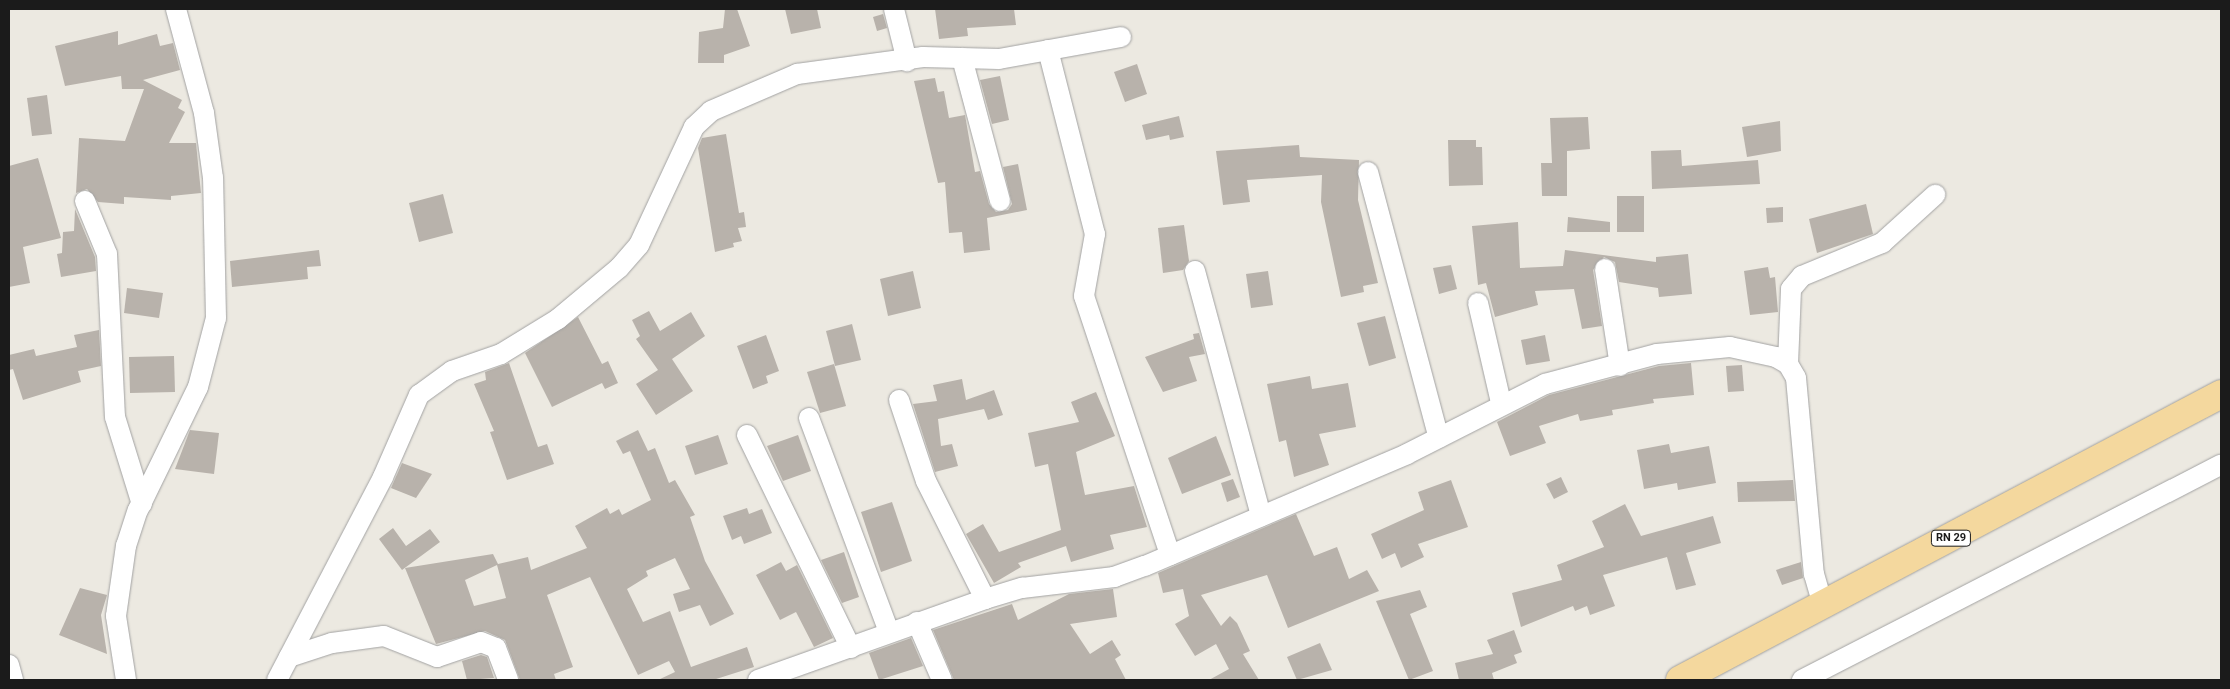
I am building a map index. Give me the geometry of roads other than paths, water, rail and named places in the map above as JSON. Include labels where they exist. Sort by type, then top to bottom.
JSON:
[{"type":"main road","name":"RN 29","points":[[1680,680],[2221,394]]},
{"type":"street","points":[[126,680],[118,648],[118,596],[126,546],[142,504],[198,387],[216,318],[213,178],[204,113],[176,9]]},
{"type":"street","points":[[894,9],[907,61]]},
{"type":"street","points":[[277,680],[384,476],[419,395],[452,371],[501,354],[558,319],[620,268],[639,245],[676,160],[702,118],[797,74],[907,61],[962,58],[999,60],[1120,37]]},
{"type":"street","points":[[1048,50],[1095,234],[1084,296],[1170,555]]},
{"type":"street","points":[[962,58],[1000,201]]},
{"type":"street","points":[[1368,172],[1439,438]]},
{"type":"street","points":[[1823,606],[1814,574],[1801,408],[1788,364],[1791,290],[1802,276],[1882,243],[1935,196]]},
{"type":"street","points":[[85,201],[107,254],[115,417],[142,504]]},
{"type":"street","points":[[1605,269],[1620,366]]},
{"type":"street","points":[[1195,271],[1261,516]]},
{"type":"street","points":[[1478,303],[1501,403]]},
{"type":"street","points":[[758,680],[851,648],[917,622],[1022,588],[1114,577],[1170,555],[1439,438],[1501,403],[1545,384],[1620,366],[1657,354],[1730,347],[1759,351],[1788,364]]},
{"type":"street","points":[[899,400],[926,481],[985,599]]},
{"type":"street","points":[[809,418],[889,632]]},
{"type":"street","points":[[747,435],[851,648]]},
{"type":"street","points":[[1802,680],[2221,465]]},
{"type":"street","points":[[917,622],[942,680]]},
{"type":"street","points":[[289,656],[332,643],[384,636],[436,657],[481,642],[496,648],[508,680]]},
{"type":"street","points":[[9,665],[13,680]]}]
